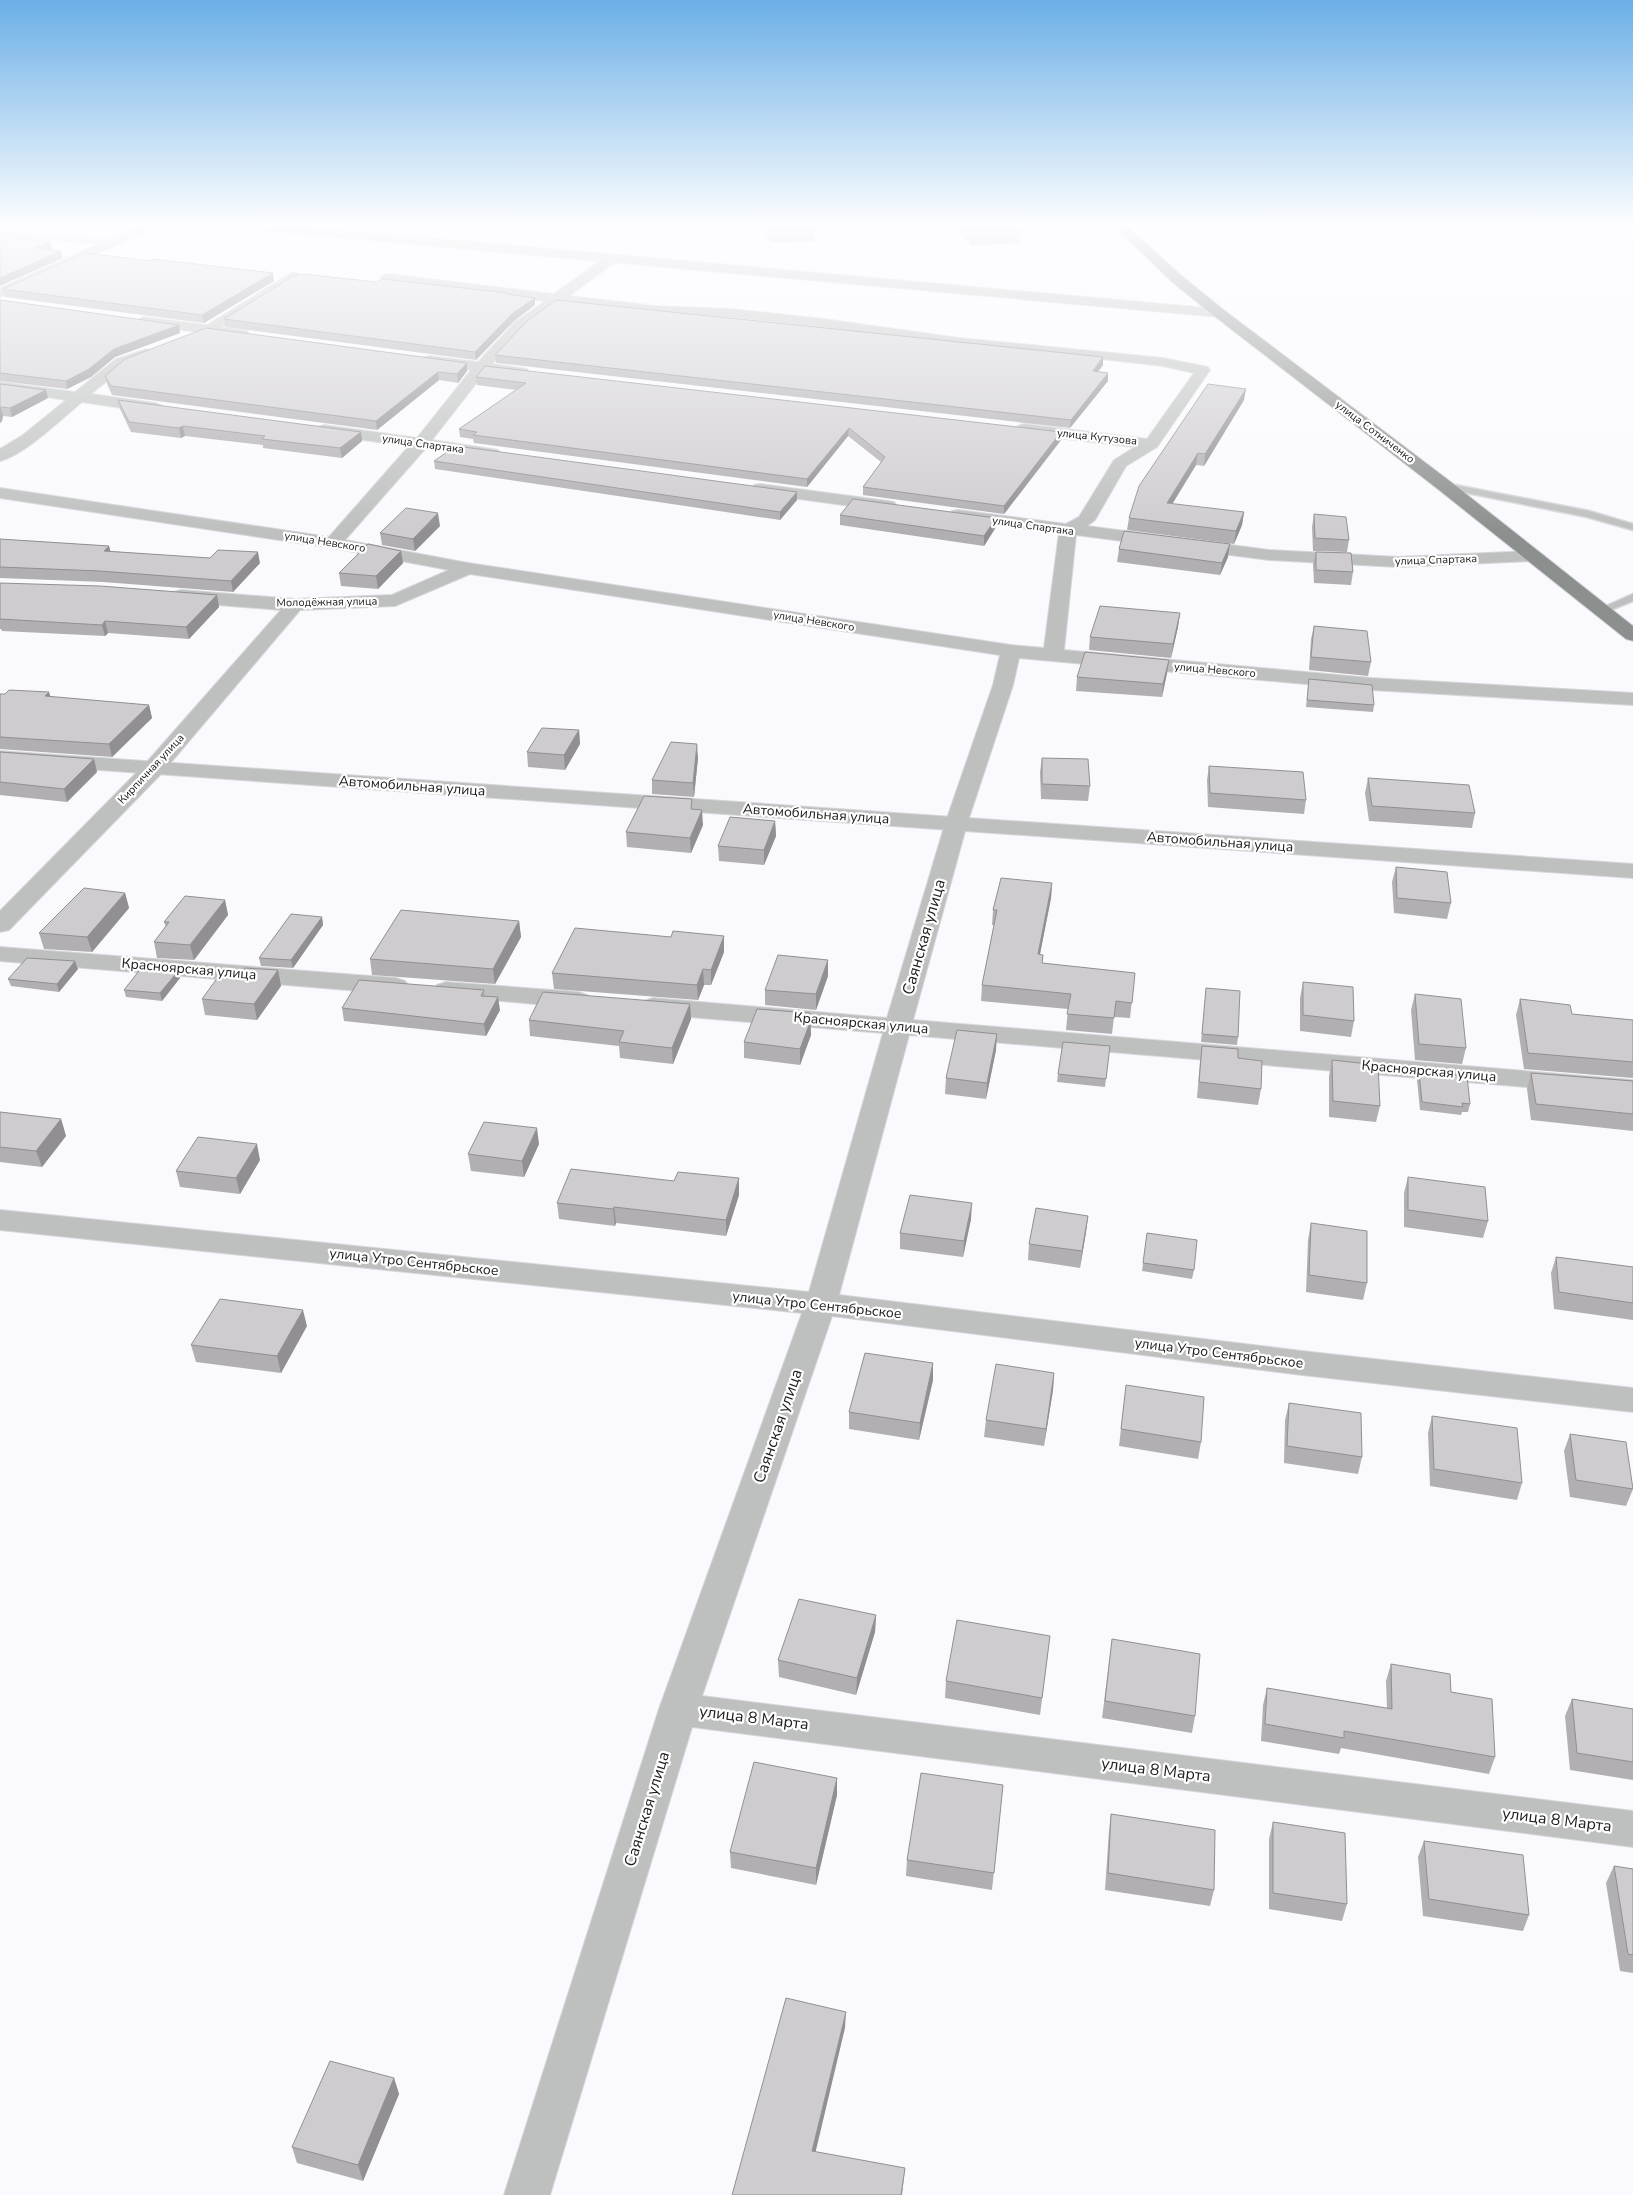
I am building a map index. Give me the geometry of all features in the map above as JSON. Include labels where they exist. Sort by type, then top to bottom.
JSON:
[{"type":"main road","name":"улица Сотниченко","points":[[1239,328],[1445,486],[1633,635]]},
{"type":"street","points":[[197,328],[256,336]]},
{"type":"street","points":[[333,543],[421,443],[481,367],[517,328]]},
{"type":"street","points":[[863,328],[959,342],[1163,362],[1203,370],[1152,444],[1120,463],[1086,520],[1068,530],[1053,656]]},
{"type":"street","points":[[182,339],[208,330]]},
{"type":"street","points":[[0,456],[29,438],[121,362],[164,346]]},
{"type":"street","points":[[412,358],[540,374]]},
{"type":"street","points":[[0,386],[76,398],[175,410]]},
{"type":"street","name":"улица Кутузова","points":[[1014,428],[1152,444]]},
{"type":"street","name":"улица Спартака","points":[[313,429],[510,455]]},
{"type":"street","points":[[745,487],[901,508]]},
{"type":"street","name":"улица Невского","points":[[0,493],[333,543],[468,568],[1012,651],[1371,684],[1633,699]]},
{"type":"street","name":"улица Спартака","points":[[940,513],[1269,555],[1398,562],[1533,556]]},
{"type":"street","name":"Молодёжная улица","points":[[160,594],[294,605],[396,600],[468,568]]},
{"type":"street","name":"Кирпичная улица","points":[[0,925],[154,768],[294,605]]},
{"type":"street","name":"Саянская улица","points":[[527,2195],[678,1709],[821,1304],[956,824],[1003,686],[1012,651]]},
{"type":"street","name":"Автомобильная улица","points":[[0,757],[1633,871]]},
{"type":"street","name":"Красноярская улица","points":[[0,954],[602,1002]]},
{"type":"street","name":"Красноярская улица","points":[[632,1004],[1633,1088]]},
{"type":"street","name":"улица Утро Сентябрьское","points":[[0,1220],[821,1304],[1302,1363],[1633,1400]]},
{"type":"street","name":"улица 8 Марта","points":[[678,1709],[1633,1829]]},
{"type":"lane","points":[[1445,486],[1589,514],[1633,527]]},
{"type":"lane","points":[[1602,610],[1633,596]]},
{"type":"building","points":[[0,328],[170,328],[114,349],[89,369],[66,381],[0,373]]},
{"type":"building","points":[[209,328],[467,363],[457,374],[438,372],[376,421],[111,386],[105,376],[125,359]]},
{"type":"building","points":[[296,328],[498,328],[475,352]]},
{"type":"building","points":[[520,328],[829,328],[1103,357],[1093,371],[1108,373],[1071,420],[495,355]]},
{"type":"building","points":[[485,366],[1061,432],[1004,506],[863,487],[885,457],[849,428],[807,479],[473,435],[477,432],[459,429],[526,383],[476,377]]},
{"type":"building","points":[[0,384],[46,390],[10,408],[1,407],[0,413]]},
{"type":"building","points":[[1208,384],[1246,389],[1205,454],[1198,453],[1167,503],[1244,512],[1236,531],[1129,518],[1139,486]]},
{"type":"building","points":[[118,400],[361,432],[340,448],[262,439],[265,436],[183,426],[179,428],[129,422]]},
{"type":"building","points":[[456,446],[797,492],[780,512],[434,461]]},
{"type":"building","points":[[853,499],[996,518],[984,536],[840,515]]},
{"type":"building","points":[[406,508],[438,513],[413,539],[380,533]]},
{"type":"building","points":[[1314,514],[1346,517],[1349,540],[1315,538]]},
{"type":"building","points":[[1124,531],[1230,544],[1222,563],[1119,549]]},
{"type":"building","points":[[0,539],[109,546],[104,551],[210,558],[218,550],[258,552],[231,581],[100,571],[0,567]]},
{"type":"building","points":[[368,544],[401,551],[376,576],[339,573]]},
{"type":"building","points":[[1316,552],[1351,553],[1353,572],[1316,570]]},
{"type":"building","points":[[0,583],[100,586],[217,595],[186,627],[105,621],[102,625],[0,619]]},
{"type":"building","points":[[1100,606],[1180,613],[1173,644],[1090,637]]},
{"type":"building","points":[[1314,626],[1367,631],[1371,662],[1311,657]]},
{"type":"building","points":[[1085,652],[1169,660],[1163,684],[1077,677]]},
{"type":"building","points":[[1309,679],[1372,685],[1374,705],[1307,700]]},
{"type":"building","points":[[9,690],[49,692],[45,696],[149,705],[109,744],[0,737],[0,694],[5,694]]},
{"type":"building","points":[[542,728],[579,730],[564,755],[527,752]]},
{"type":"building","points":[[671,742],[697,744],[693,783],[652,780]]},
{"type":"building","points":[[0,752],[94,759],[64,789],[0,782]]},
{"type":"building","points":[[1042,758],[1088,759],[1090,786],[1042,784]]},
{"type":"building","points":[[1209,766],[1303,772],[1306,800],[1210,793]]},
{"type":"building","points":[[1368,778],[1469,785],[1475,813],[1372,806]]},
{"type":"building","points":[[644,796],[692,799],[691,809],[702,810],[690,838],[626,832]]},
{"type":"building","points":[[730,817],[775,821],[764,850],[718,846]]},
{"type":"building","points":[[1396,867],[1447,872],[1451,903],[1397,898]]},
{"type":"building","points":[[1001,878],[1052,883],[1038,954],[1043,955],[1042,963],[1135,973],[1132,1003],[1116,1001],[1114,1018],[1067,1014],[1071,994],[982,985],[997,910],[993,910]]},
{"type":"building","points":[[84,888],[125,893],[87,937],[39,933]]},
{"type":"building","points":[[185,896],[225,900],[190,945],[154,942],[169,922],[164,922]]},
{"type":"building","points":[[401,910],[519,921],[493,969],[370,959]]},
{"type":"building","points":[[291,914],[322,917],[291,960],[259,958]]},
{"type":"building","points":[[575,928],[671,937],[673,931],[724,936],[711,970],[703,969],[697,985],[552,973]]},
{"type":"building","points":[[778,955],[828,960],[816,994],[765,990]]},
{"type":"building","points":[[27,958],[75,961],[57,984],[8,979]]},
{"type":"building","points":[[142,967],[179,970],[160,993],[124,990]]},
{"type":"building","points":[[245,968],[278,970],[254,1004],[202,999],[221,973],[240,975]]},
{"type":"building","points":[[359,980],[484,990],[481,996],[498,997],[484,1024],[342,1008]]},
{"type":"building","points":[[1303,982],[1353,987],[1354,1021],[1303,1015]]},
{"type":"building","points":[[1206,988],[1240,991],[1238,1037],[1202,1034]]},
{"type":"building","points":[[543,992],[690,1004],[672,1048],[619,1042],[624,1031],[529,1020]]},
{"type":"building","points":[[1415,994],[1461,999],[1466,1048],[1419,1044]]},
{"type":"building","points":[[1520,999],[1570,1005],[1572,1014],[1633,1020],[1633,1062],[1528,1053]]},
{"type":"building","points":[[757,1009],[810,1013],[808,1019],[811,1020],[800,1049],[744,1042]]},
{"type":"building","points":[[957,1030],[997,1034],[987,1083],[946,1078]]},
{"type":"building","points":[[1063,1042],[1110,1046],[1106,1079],[1058,1074]]},
{"type":"building","points":[[1202,1046],[1238,1049],[1238,1058],[1262,1061],[1261,1089],[1199,1082]]},
{"type":"building","points":[[1332,1060],[1378,1065],[1380,1106],[1333,1101]]},
{"type":"building","points":[[1419,1072],[1467,1076],[1470,1104],[1462,1103],[1463,1107],[1422,1102]]},
{"type":"building","points":[[1531,1073],[1633,1081],[1633,1114],[1536,1104]]},
{"type":"building","points":[[0,1112],[61,1119],[36,1151],[0,1147]]},
{"type":"building","points":[[484,1122],[537,1128],[522,1161],[468,1154]]},
{"type":"building","points":[[198,1137],[257,1144],[236,1178],[176,1171]]},
{"type":"building","points":[[571,1169],[674,1181],[678,1172],[739,1178],[726,1220],[614,1207],[613,1209],[557,1203]]},
{"type":"building","points":[[1408,1177],[1485,1187],[1488,1221],[1408,1210]]},
{"type":"building","points":[[910,1195],[972,1203],[964,1241],[900,1233]]},
{"type":"building","points":[[1036,1208],[1088,1216],[1082,1251],[1029,1244]]},
{"type":"building","points":[[1311,1223],[1367,1231],[1367,1283],[1309,1275]]},
{"type":"building","points":[[1147,1233],[1197,1240],[1194,1270],[1143,1263]]},
{"type":"building","points":[[1556,1257],[1633,1267],[1633,1303],[1559,1292]]},
{"type":"building","points":[[220,1299],[303,1310],[277,1356],[191,1345]]},
{"type":"building","points":[[865,1353],[933,1363],[920,1423],[849,1412]]},
{"type":"building","points":[[996,1364],[1054,1373],[1046,1429],[986,1420]]},
{"type":"building","points":[[1126,1385],[1204,1397],[1201,1442],[1121,1429]]},
{"type":"building","points":[[1289,1403],[1361,1413],[1362,1457],[1287,1446]]},
{"type":"building","points":[[1432,1416],[1517,1428],[1522,1483],[1434,1469]]},
{"type":"building","points":[[1570,1434],[1626,1442],[1633,1489],[1576,1480]]},
{"type":"building","points":[[799,1599],[876,1615],[857,1678],[778,1660]]},
{"type":"building","points":[[957,1620],[1050,1636],[1042,1698],[946,1681]]},
{"type":"building","points":[[1112,1639],[1200,1654],[1195,1716],[1105,1701]]},
{"type":"building","points":[[1391,1664],[1450,1674],[1451,1692],[1492,1699],[1495,1757],[1344,1731],[1344,1738],[1265,1724],[1267,1688],[1392,1709]]},
{"type":"building","points":[[1572,1699],[1633,1709],[1633,1762],[1577,1753]]},
{"type":"building","points":[[754,1762],[837,1778],[816,1868],[730,1852]]},
{"type":"building","points":[[921,1773],[1003,1785],[994,1873],[907,1860]]},
{"type":"building","points":[[1111,1814],[1215,1830],[1214,1890],[1108,1873]]},
{"type":"building","points":[[1273,1822],[1345,1833],[1347,1904],[1273,1893]]},
{"type":"building","points":[[1424,1841],[1523,1855],[1529,1915],[1429,1899]]},
{"type":"building","points":[[1614,1866],[1633,1869],[1633,1955],[1628,1954]]},
{"type":"building","points":[[786,1998],[846,2012],[812,2151],[905,2168],[901,2195],[732,2195]]},
{"type":"building","points":[[330,2061],[394,2078],[358,2165],[292,2147]]}]
